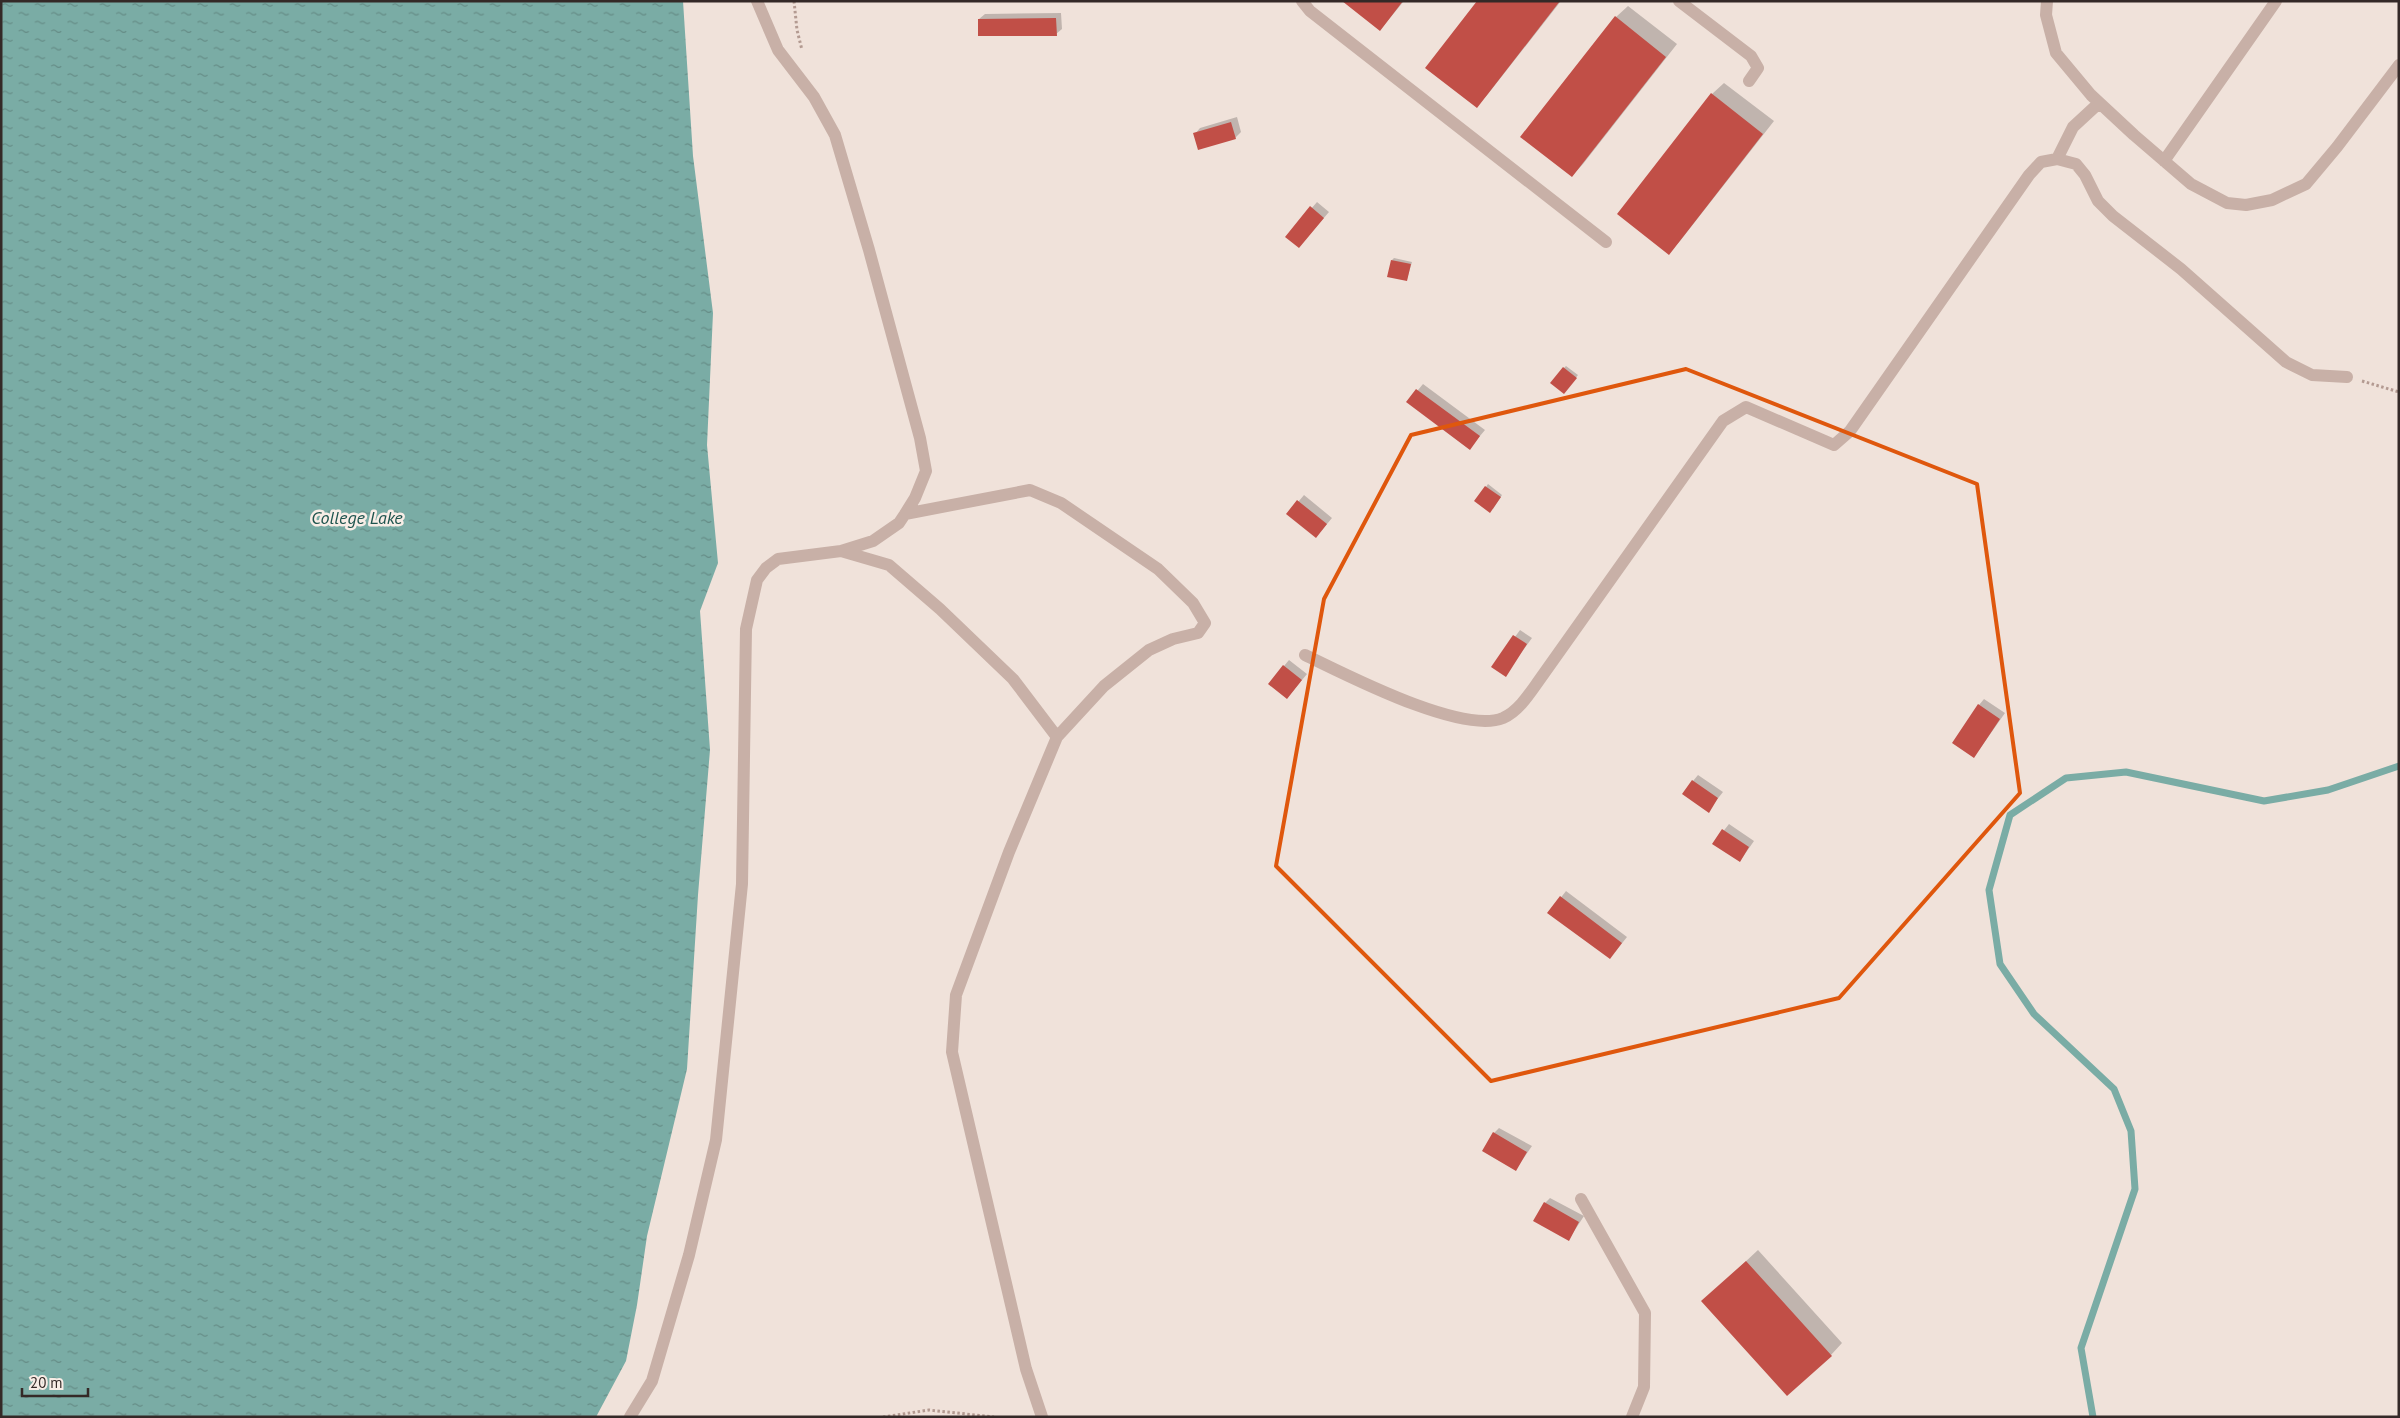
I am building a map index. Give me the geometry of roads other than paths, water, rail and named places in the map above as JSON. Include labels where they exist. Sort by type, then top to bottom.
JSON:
[{"type":"lane","points":[[630,1417],[652,1381],[689,1255],[716,1140],[742,884],[746,628],[758,580],[766,568],[778,559],[842,551],[874,541],[899,524],[915,498],[926,472],[920,438],[836,135],[814,97],[778,50],[757,1]]},
{"type":"lane","points":[[1302,1],[1310,11],[1606,242]]},
{"type":"lane","points":[[1678,1],[1751,56],[1758,68],[1749,81]]},
{"type":"lane","points":[[2047,1],[2046,16],[2056,53],[2099,103],[2191,184],[2227,203],[2246,205],[2272,200],[2306,184],[2338,147],[2399,65]]},
{"type":"lane","points":[[2164,161],[2276,1]]},
{"type":"lane","points":[[2057,159],[2073,127],[2099,103]]},
{"type":"lane","points":[[1305,654],[1392,695],[1450,716],[1478,722],[1503,718],[1523,702],[1723,421],[1746,407],[1834,445],[1850,431],[2029,175],[2041,162],[2057,159],[2076,164],[2085,175],[2098,201],[2112,216],[2180,269],[2286,362],[2312,375],[2347,377]]},
{"type":"lane","points":[[904,514],[1030,490],[1061,502],[1158,569],[1193,603],[1205,623],[1198,633],[1173,639],[1149,650],[1104,686],[1057,737],[1010,852],[956,995],[952,1052],[1026,1368],[1042,1417]]},
{"type":"lane","points":[[842,551],[889,565],[940,609],[1013,679],[1057,737]]},
{"type":"lane","points":[[1582,1199],[1645,1313],[1644,1387],[1632,1417]]},
{"type":"water","name":"College Lake","points":[[1,1],[683,1],[693,156],[713,313],[707,445],[718,563],[700,611],[710,750],[698,895],[687,1069],[647,1236],[637,1305],[626,1361],[596,1417],[1,1417]]},
{"type":"waterway","points":[[2093,1417],[2081,1348],[2135,1189],[2131,1131],[2114,1089],[2034,1014],[2000,964],[1989,890],[2010,815],[2066,778],[2126,772],[2264,801],[2328,790],[2399,766]]}]
